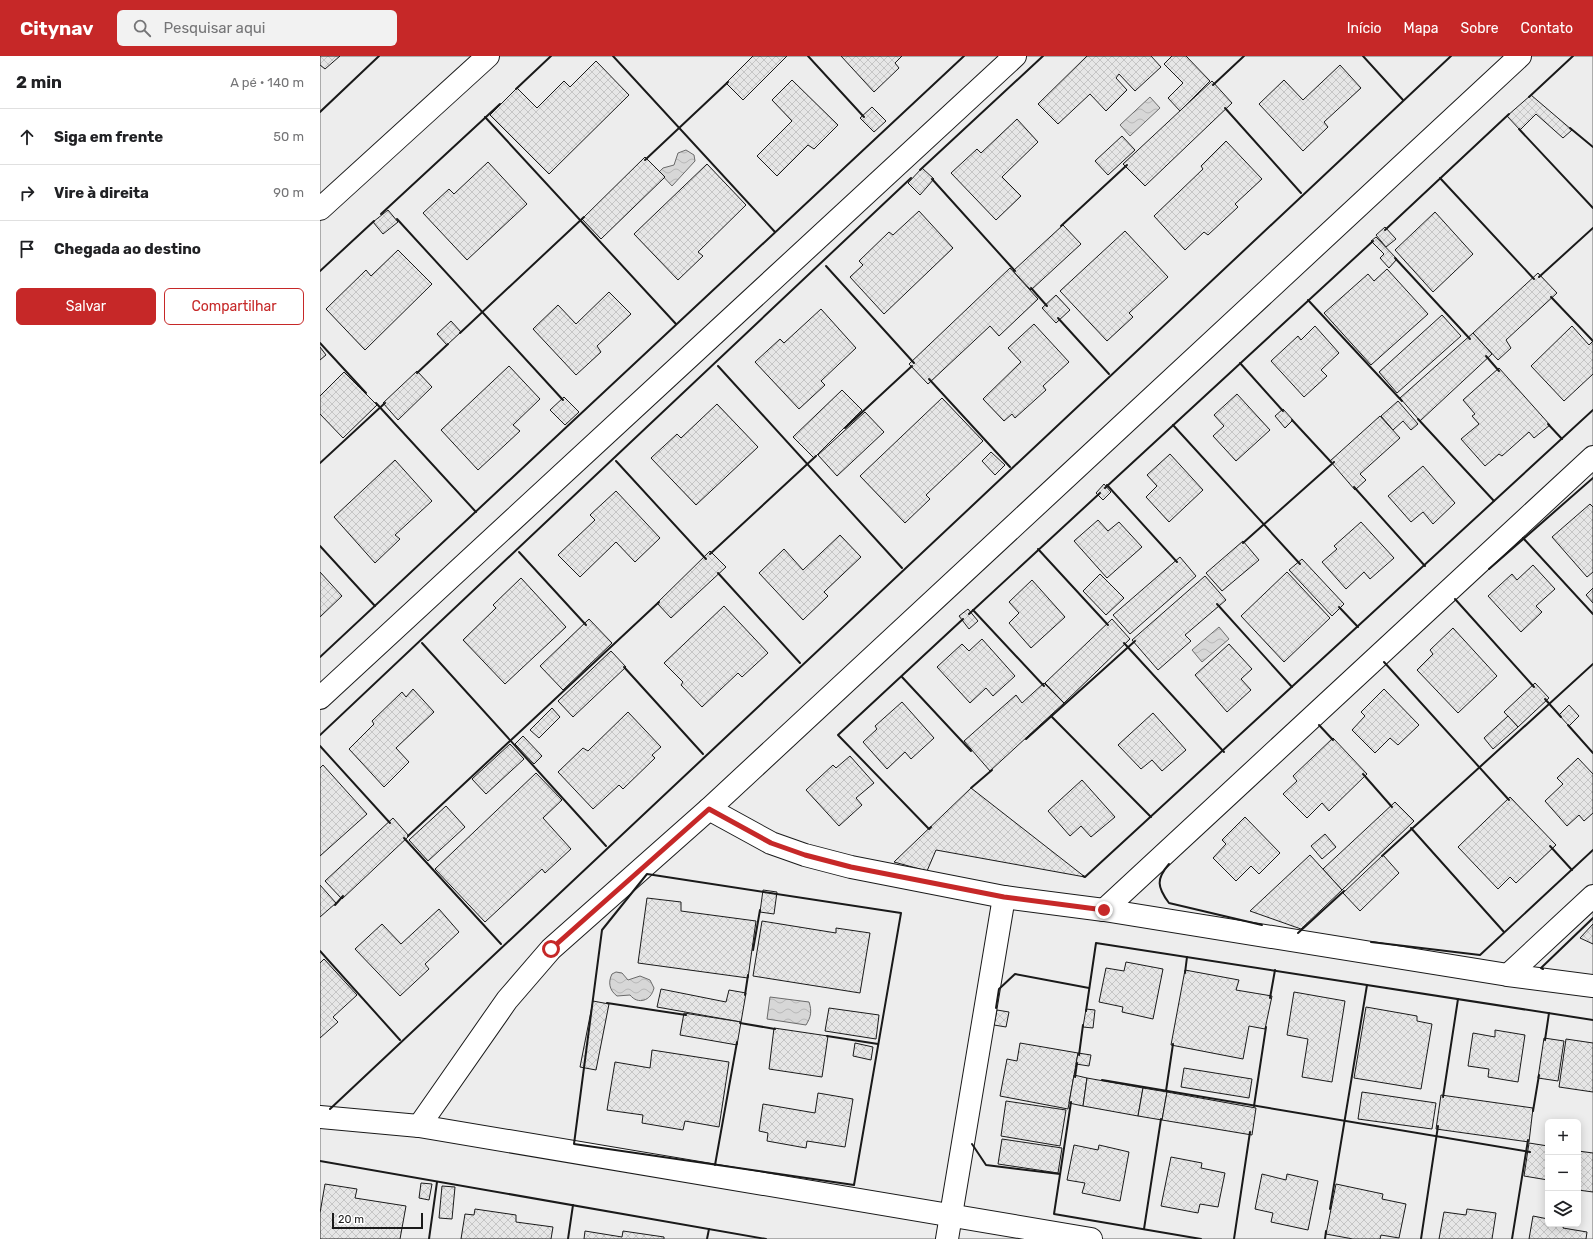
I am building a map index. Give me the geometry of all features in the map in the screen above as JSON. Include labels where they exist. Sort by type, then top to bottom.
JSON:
[{"type":"street","points":[[320,209],[488,56]]},
{"type":"street","points":[[320,698],[1015,56]]},
{"type":"street","points":[[419,1126],[508,1000],[551,949],[709,809],[1520,56]]},
{"type":"street","points":[[1104,910],[1593,458]]},
{"type":"street","points":[[709,809],[771,843],[805,855],[851,867],[1004,897],[1104,910],[1508,975],[1593,986]]},
{"type":"street","points":[[1508,975],[1593,896]]},
{"type":"street","points":[[947,1239],[1004,897]]},
{"type":"street","points":[[320,1117],[419,1126],[1091,1239]]},
{"type":"shaded area","points":[[320,56],[1593,56],[1593,1239],[320,1239]]},
{"type":"water","points":[[1150,97],[1160,108],[1130,136],[1120,125]]},
{"type":"water","points":[[686,150],[694,155],[695,161],[672,186],[659,172],[663,168],[674,165],[678,153]]},
{"type":"water","points":[[1219,627],[1229,639],[1202,662],[1192,650]]},
{"type":"water","points":[[616,972],[622,973],[628,980],[640,976],[650,980],[654,988],[650,996],[647,999],[640,1001],[630,995],[617,996],[612,991],[610,983],[612,974]]},
{"type":"water","points":[[770,997],[809,1002],[810,1014],[806,1025],[767,1019]]},
{"type":"building","points":[[320,56],[340,56],[325,69],[320,65]]},
{"type":"building","points":[[753,56],[787,56],[743,100],[726,83]]},
{"type":"building","points":[[841,56],[902,56],[895,63],[899,68],[874,92]]},
{"type":"building","points":[[1087,56],[1151,56],[1161,67],[1135,91],[1119,74],[1116,78],[1127,90],[1106,111],[1090,94],[1058,124],[1038,104]]},
{"type":"building","points":[[1172,56],[1186,56],[1210,81],[1180,111],[1168,98],[1183,83],[1164,64]]},
{"type":"building","points":[[596,61],[629,95],[549,174],[490,115],[517,88],[537,108],[564,81],[570,87]]},
{"type":"building","points":[[1340,65],[1361,88],[1324,122],[1328,127],[1303,151],[1259,104],[1284,80],[1303,100]]},
{"type":"building","points":[[792,80],[838,125],[814,149],[808,145],[777,176],[757,156],[792,121],[772,100]]},
{"type":"building","points":[[1212,81],[1232,103],[1145,186],[1123,164]]},
{"type":"building","points":[[1531,95],[1572,130],[1563,138],[1536,114],[1520,130],[1507,116]]},
{"type":"building","points":[[872,107],[886,121],[874,132],[860,118]]},
{"type":"building","points":[[1017,119],[1038,142],[1002,177],[1021,196],[996,220],[951,173],[977,149],[981,153]]},
{"type":"building","points":[[1122,136],[1135,150],[1108,175],[1095,161]]},
{"type":"building","points":[[1226,141],[1262,179],[1235,204],[1238,207],[1208,235],[1204,232],[1185,250],[1154,216],[1203,169],[1201,166]]},
{"type":"building","points":[[645,157],[665,177],[601,239],[582,219]]},
{"type":"building","points":[[488,162],[527,204],[467,260],[423,213],[449,189],[454,194]]},
{"type":"building","points":[[707,164],[746,205],[698,252],[703,256],[678,280],[634,234]]},
{"type":"building","points":[[922,168],[934,179],[920,195],[908,183]]},
{"type":"building","points":[[388,210],[398,222],[383,234],[373,222]]},
{"type":"building","points":[[919,211],[953,248],[884,314],[850,277],[863,265],[859,261],[889,232],[893,235]]},
{"type":"building","points":[[1435,212],[1473,254],[1433,292],[1395,250]]},
{"type":"building","points":[[1063,225],[1081,244],[1031,290],[1013,271]]},
{"type":"building","points":[[1385,227],[1396,239],[1386,247],[1376,235]]},
{"type":"building","points":[[1125,231],[1168,277],[1129,313],[1133,317],[1107,341],[1060,291]]},
{"type":"building","points":[[1376,237],[1397,259],[1389,268],[1380,258],[1384,254],[1371,241]]},
{"type":"building","points":[[398,250],[432,284],[365,350],[326,309],[366,270],[371,276]]},
{"type":"building","points":[[1010,268],[1038,299],[999,336],[990,326],[928,384],[909,364]]},
{"type":"building","points":[[1387,269],[1428,314],[1371,365],[1324,313],[1368,274],[1374,281]]},
{"type":"building","points":[[1538,273],[1557,293],[1506,340],[1511,348],[1498,360],[1473,333]]},
{"type":"building","points":[[609,292],[631,314],[597,346],[601,352],[576,375],[533,329],[558,305],[576,324]]},
{"type":"building","points":[[1056,295],[1070,310],[1056,323],[1042,308]]},
{"type":"building","points":[[821,309],[856,348],[821,381],[825,385],[799,409],[755,362],[780,339],[784,343]]},
{"type":"building","points":[[1442,315],[1461,336],[1397,393],[1379,372]]},
{"type":"building","points":[[451,321],[461,332],[447,345],[437,334]]},
{"type":"building","points":[[1034,324],[1069,362],[1043,386],[1046,390],[1015,418],[1012,414],[1004,421],[983,399],[1021,362],[1008,348]]},
{"type":"building","points":[[1315,326],[1339,353],[1321,370],[1327,376],[1304,397],[1271,361],[1298,336],[1301,340]]},
{"type":"building","points":[[1572,326],[1589,345],[1593,341],[1593,374],[1564,401],[1531,366]]},
{"type":"building","points":[[1473,333],[1492,354],[1420,421],[1400,398]]},
{"type":"building","points":[[320,347],[326,355],[320,360]]},
{"type":"building","points":[[509,366],[540,399],[513,425],[520,431],[478,470],[441,430]]},
{"type":"building","points":[[1499,368],[1550,425],[1534,438],[1529,432],[1502,456],[1499,454],[1485,466],[1461,439],[1479,424],[1472,416],[1475,414],[1463,400]]},
{"type":"building","points":[[417,371],[432,387],[398,420],[383,403]]},
{"type":"building","points":[[344,372],[377,405],[343,438],[320,414],[320,396]]},
{"type":"building","points":[[842,390],[862,410],[814,458],[793,437]]},
{"type":"building","points":[[1237,394],[1270,430],[1236,461],[1213,436],[1224,426],[1214,415]]},
{"type":"building","points":[[564,397],[579,412],[565,425],[550,410]]},
{"type":"building","points":[[942,398],[983,441],[926,495],[930,499],[905,523],[860,476]]},
{"type":"building","points":[[1398,401],[1418,424],[1411,430],[1403,421],[1393,430],[1381,416]]},
{"type":"building","points":[[717,404],[758,447],[696,505],[651,458],[677,434],[681,438]]},
{"type":"building","points":[[1283,409],[1293,420],[1285,428],[1275,416]]},
{"type":"building","points":[[865,412],[884,432],[837,476],[818,455]]},
{"type":"building","points":[[1380,416],[1400,438],[1360,474],[1366,480],[1355,490],[1330,461]]},
{"type":"building","points":[[991,452],[1005,465],[995,475],[982,461]]},
{"type":"building","points":[[1170,454],[1203,490],[1169,522],[1146,497],[1157,486],[1147,475]]},
{"type":"building","points":[[395,460],[432,501],[395,535],[400,539],[375,563],[334,517]]},
{"type":"building","points":[[1423,466],[1455,503],[1433,524],[1423,512],[1411,522],[1388,496]]},
{"type":"building","points":[[1104,484],[1111,492],[1103,500],[1096,493]]},
{"type":"building","points":[[616,491],[660,538],[635,562],[616,542],[580,577],[558,555],[595,520],[590,515]]},
{"type":"building","points":[[1590,504],[1593,507],[1593,572],[1587,577],[1552,537]]},
{"type":"building","points":[[1098,520],[1108,531],[1119,522],[1142,547],[1107,578],[1074,541]]},
{"type":"building","points":[[1361,522],[1394,558],[1370,579],[1364,572],[1346,589],[1322,562],[1337,549],[1334,546]]},
{"type":"building","points":[[840,535],[861,557],[824,592],[828,596],[803,620],[759,573],[784,549],[803,570]]},
{"type":"building","points":[[1243,541],[1259,560],[1222,591],[1206,573]]},
{"type":"building","points":[[710,551],[726,567],[671,618],[657,603]]},
{"type":"building","points":[[1180,557],[1196,576],[1130,634],[1113,615]]},
{"type":"building","points":[[1302,559],[1344,604],[1332,616],[1289,570]]},
{"type":"building","points":[[1533,565],[1555,589],[1536,606],[1542,612],[1521,632],[1488,596],[1512,574],[1517,580]]},
{"type":"building","points":[[320,572],[342,596],[320,617]]},
{"type":"building","points":[[1287,572],[1330,618],[1284,662],[1241,616]]},
{"type":"building","points":[[1100,574],[1124,598],[1106,615],[1083,591]]},
{"type":"building","points":[[1205,576],[1226,600],[1185,635],[1191,641],[1158,670],[1132,640]]},
{"type":"building","points":[[521,578],[566,627],[505,684],[463,640],[496,608],[493,605]]},
{"type":"building","points":[[1032,580],[1065,617],[1031,648],[1009,623],[1019,613],[1009,602]]},
{"type":"building","points":[[1593,588],[1593,603],[1586,595]]},
{"type":"building","points":[[724,606],[768,653],[742,677],[738,673],[702,707],[681,685],[683,682],[664,663]]},
{"type":"building","points":[[968,609],[978,621],[969,629],[959,616]]},
{"type":"building","points":[[589,619],[612,643],[563,690],[540,666]]},
{"type":"building","points":[[1112,619],[1130,639],[1064,703],[1045,683]]},
{"type":"building","points":[[1453,628],[1497,676],[1458,713],[1417,670],[1433,654],[1430,650]]},
{"type":"building","points":[[982,639],[1015,676],[993,696],[986,688],[970,703],[937,667],[962,644],[969,651]]},
{"type":"building","points":[[1229,644],[1252,669],[1241,679],[1251,690],[1227,712],[1195,675]]},
{"type":"building","points":[[611,651],[626,667],[573,717],[558,701]]},
{"type":"building","points":[[1044,683],[1064,703],[990,771],[964,741],[1016,695],[1022,703]]},
{"type":"building","points":[[1535,683],[1549,698],[1518,727],[1504,712]]},
{"type":"building","points":[[413,689],[434,712],[396,748],[409,762],[384,787],[349,749],[374,724],[372,721],[402,692],[406,697]]},
{"type":"building","points":[[1384,689],[1419,725],[1398,745],[1390,738],[1375,753],[1352,730],[1365,716],[1361,712]]},
{"type":"building","points":[[902,702],[934,738],[911,759],[905,752],[887,769],[863,742],[877,729],[875,726]]},
{"type":"building","points":[[1569,705],[1579,716],[1569,726],[1559,715]]},
{"type":"building","points":[[552,708],[560,717],[539,738],[530,730]]},
{"type":"building","points":[[628,712],[661,747],[652,755],[655,758],[623,789],[619,785],[593,809],[558,772],[583,748],[588,751]]},
{"type":"building","points":[[1153,713],[1186,750],[1162,771],[1152,760],[1141,769],[1118,745]]},
{"type":"building","points":[[1508,716],[1518,727],[1493,749],[1484,738]]},
{"type":"building","points":[[523,736],[542,756],[534,764],[515,744]]},
{"type":"building","points":[[1333,738],[1367,774],[1329,811],[1322,803],[1307,818],[1283,794],[1297,781],[1293,776]]},
{"type":"building","points":[[510,744],[524,759],[486,794],[472,779]]},
{"type":"building","points":[[850,756],[874,783],[856,798],[862,805],[839,826],[806,790],[833,765],[836,768]]},
{"type":"building","points":[[1578,758],[1593,774],[1593,813],[1584,821],[1579,815],[1567,826],[1545,801],[1563,784],[1557,778]]},
{"type":"building","points":[[323,765],[367,814],[320,856],[320,768]]},
{"type":"building","points":[[536,773],[562,800],[543,818],[571,849],[545,873],[542,869],[485,922],[435,869]]},
{"type":"building","points":[[1082,780],[1115,817],[1091,837],[1081,826],[1070,836],[1048,811]]},
{"type":"building","points":[[971,788],[1085,877],[936,850],[927,871],[894,862]]},
{"type":"building","points":[[1510,797],[1556,845],[1516,883],[1510,877],[1498,889],[1458,847]]},
{"type":"building","points":[[1395,802],[1414,821],[1342,890],[1323,869]]},
{"type":"building","points":[[446,806],[465,827],[428,861],[409,840]]},
{"type":"building","points":[[1245,817],[1280,853],[1259,874],[1251,866],[1236,881],[1213,858],[1226,844],[1222,840]]},
{"type":"building","points":[[393,818],[409,836],[342,899],[325,881]]},
{"type":"building","points":[[1325,834],[1336,847],[1322,859],[1311,846]]},
{"type":"building","points":[[1310,855],[1342,890],[1301,929],[1250,911]]},
{"type":"building","points":[[1383,855],[1399,873],[1360,911],[1343,893]]},
{"type":"building","points":[[320,885],[336,903],[320,917]]},
{"type":"building","points":[[763,890],[777,892],[774,914],[760,912]]},
{"type":"building","points":[[647,898],[681,902],[681,911],[756,921],[748,978],[638,963]]},
{"type":"building","points":[[439,909],[459,932],[425,964],[429,969],[400,996],[355,949],[382,924],[401,944]]},
{"type":"building","points":[[762,921],[836,933],[836,928],[870,933],[860,993],[753,976]]},
{"type":"building","points":[[1593,924],[1593,944],[1580,938]]},
{"type":"building","points":[[324,959],[357,995],[333,1017],[338,1022],[320,1038],[320,963]]},
{"type":"building","points":[[1126,962],[1163,969],[1153,1019],[1122,1012],[1123,1007],[1099,1002],[1106,968],[1124,971]]},
{"type":"building","points":[[1185,970],[1239,980],[1236,990],[1272,996],[1265,1029],[1249,1026],[1243,1059],[1171,1045]]},
{"type":"building","points":[[661,989],[726,1002],[729,990],[746,993],[741,1022],[657,1007]]},
{"type":"building","points":[[1294,992],[1345,1001],[1332,1082],[1302,1077],[1308,1039],[1287,1035]]},
{"type":"building","points":[[593,1001],[609,1004],[596,1070],[580,1067]]},
{"type":"building","points":[[1366,1007],[1417,1016],[1417,1021],[1432,1024],[1421,1089],[1354,1078]]},
{"type":"building","points":[[829,1008],[879,1015],[876,1039],[825,1031]]},
{"type":"building","points":[[1086,1009],[1095,1010],[1093,1028],[1083,1027]]},
{"type":"building","points":[[997,1010],[1009,1012],[1006,1027],[994,1025]]},
{"type":"building","points":[[684,1013],[741,1022],[737,1045],[680,1035]]},
{"type":"building","points":[[774,1028],[828,1036],[822,1077],[769,1069]]},
{"type":"building","points":[[1495,1030],[1525,1035],[1518,1082],[1488,1077],[1489,1069],[1468,1066],[1473,1033],[1495,1037]]},
{"type":"building","points":[[1544,1038],[1564,1041],[1558,1081],[1538,1078]]},
{"type":"building","points":[[1566,1039],[1593,1043],[1593,1092],[1559,1087]]},
{"type":"building","points":[[855,1043],[873,1047],[871,1060],[853,1056]]},
{"type":"building","points":[[1020,1043],[1078,1053],[1068,1109],[1000,1096],[1007,1059],[1017,1061]]},
{"type":"building","points":[[652,1050],[729,1062],[719,1127],[685,1121],[683,1130],[642,1123],[643,1115],[607,1110],[615,1062],[650,1068]]},
{"type":"building","points":[[1078,1053],[1091,1055],[1089,1066],[1076,1064]]},
{"type":"building","points":[[1184,1068],[1252,1079],[1249,1098],[1181,1087]]},
{"type":"building","points":[[1074,1075],[1087,1078],[1083,1106],[1069,1103]]},
{"type":"building","points":[[1087,1078],[1143,1088],[1138,1116],[1083,1106]]},
{"type":"building","points":[[1143,1088],[1167,1092],[1162,1120],[1138,1116]]},
{"type":"building","points":[[1167,1092],[1256,1108],[1252,1135],[1162,1120]]},
{"type":"building","points":[[1362,1092],[1436,1103],[1432,1129],[1358,1119]]},
{"type":"building","points":[[818,1093],[853,1099],[845,1147],[807,1141],[806,1148],[767,1141],[768,1133],[759,1131],[763,1104],[815,1113]]},
{"type":"building","points":[[1441,1095],[1533,1108],[1529,1142],[1436,1129]]},
{"type":"building","points":[[1006,1101],[1066,1110],[1060,1146],[1001,1136]]},
{"type":"building","points":[[1002,1139],[1062,1148],[1058,1173],[998,1164]]},
{"type":"building","points":[[1529,1143],[1545,1146],[1545,1180],[1524,1176]]},
{"type":"building","points":[[1074,1145],[1098,1150],[1099,1145],[1129,1152],[1120,1201],[1082,1193],[1085,1183],[1067,1180]]},
{"type":"building","points":[[1581,1151],[1593,1153],[1593,1192],[1581,1190]]},
{"type":"building","points":[[1171,1157],[1202,1163],[1201,1168],[1225,1173],[1218,1207],[1200,1204],[1198,1213],[1161,1206]]},
{"type":"building","points":[[1262,1174],[1286,1180],[1287,1174],[1318,1181],[1308,1230],[1271,1222],[1273,1213],[1255,1209]]},
{"type":"building","points":[[421,1183],[432,1184],[429,1200],[419,1198]]},
{"type":"building","points":[[325,1184],[357,1189],[355,1198],[406,1206],[400,1239],[320,1239],[320,1213]]},
{"type":"building","points":[[1336,1184],[1383,1194],[1382,1199],[1406,1204],[1399,1238],[1381,1235],[1380,1239],[1353,1239],[1326,1234]]},
{"type":"building","points":[[442,1186],[455,1187],[452,1219],[439,1218]]},
{"type":"building","points":[[475,1209],[516,1215],[516,1222],[553,1227],[551,1239],[461,1239],[465,1214],[474,1215]]},
{"type":"building","points":[[1467,1209],[1496,1213],[1492,1239],[1439,1239],[1444,1212],[1466,1215]]},
{"type":"building","points":[[1533,1216],[1545,1218],[1545,1227],[1563,1227],[1587,1232],[1586,1239],[1529,1239]]},
{"type":"building","points":[[585,1231],[622,1237],[623,1231],[664,1237],[664,1239],[584,1239]]},
{"type":"wall","points":[[320,112],[379,56]]},
{"type":"wall","points":[[516,89],[551,56]]},
{"type":"wall","points":[[613,56],[775,232]]},
{"type":"wall","points":[[808,56],[864,117]]},
{"type":"wall","points":[[320,657],[964,56]]},
{"type":"wall","points":[[920,170],[1043,56]]},
{"type":"wall","points":[[1213,85],[1244,56]]},
{"type":"wall","points":[[1363,56],[1403,100]]},
{"type":"wall","points":[[330,1109],[1451,56]]},
{"type":"wall","points":[[1529,97],[1573,56]]},
{"type":"wall","points":[[645,160],[728,82]]},
{"type":"wall","points":[[381,214],[500,104]]},
{"type":"wall","points":[[1225,108],[1301,193]]},
{"type":"wall","points":[[1385,230],[1509,114]]},
{"type":"wall","points":[[485,117],[676,324]]},
{"type":"wall","points":[[1570,128],[1593,147]]},
{"type":"wall","points":[[1519,129],[1593,208]]},
{"type":"wall","points":[[1061,226],[1127,165]]},
{"type":"wall","points":[[320,735],[911,178]]},
{"type":"wall","points":[[1440,178],[1534,279]]},
{"type":"wall","points":[[932,179],[1015,271]]},
{"type":"wall","points":[[460,333],[584,217]]},
{"type":"wall","points":[[397,219],[563,400]]},
{"type":"wall","points":[[320,271],[374,221]]},
{"type":"wall","points":[[1539,277],[1593,228]]},
{"type":"wall","points":[[1105,488],[1373,241]]},
{"type":"wall","points":[[1395,258],[1470,339]]},
{"type":"wall","points":[[826,266],[914,363]]},
{"type":"wall","points":[[1031,288],[1047,306]]},
{"type":"wall","points":[[1551,297],[1593,341]]},
{"type":"wall","points":[[1308,300],[1402,401]]},
{"type":"wall","points":[[1058,318],[1109,374]]},
{"type":"wall","points":[[320,343],[366,393]]},
{"type":"wall","points":[[417,373],[448,344]]},
{"type":"wall","points":[[1486,356],[1499,371]]},
{"type":"wall","points":[[1240,363],[1283,411]]},
{"type":"wall","points":[[718,366],[902,568]]},
{"type":"wall","points":[[845,428],[912,366]]},
{"type":"wall","points":[[929,379],[1010,467]]},
{"type":"wall","points":[[376,403],[476,512]]},
{"type":"wall","points":[[320,463],[385,403]]},
{"type":"wall","points":[[1083,876],[1085,877],[1593,410]]},
{"type":"wall","points":[[1418,419],[1494,501]]},
{"type":"wall","points":[[1292,420],[1331,462]]},
{"type":"wall","points":[[1548,424],[1562,439]]},
{"type":"wall","points":[[1173,425],[1300,564]]},
{"type":"wall","points":[[710,554],[816,456]]},
{"type":"wall","points":[[616,461],[706,559]]},
{"type":"wall","points":[[1243,543],[1334,462]]},
{"type":"wall","points":[[1489,569],[1593,478]]},
{"type":"wall","points":[[1107,485],[1177,562]]},
{"type":"wall","points":[[1354,487],[1425,566]]},
{"type":"wall","points":[[969,614],[1100,493]]},
{"type":"wall","points":[[1523,538],[1593,614]]},
{"type":"wall","points":[[320,546],[375,606]]},
{"type":"wall","points":[[1038,549],[1108,625]]},
{"type":"wall","points":[[519,552],[586,625]]},
{"type":"wall","points":[[718,573],[800,663]]},
{"type":"wall","points":[[1455,599],[1534,687]]},
{"type":"wall","points":[[408,836],[659,602]]},
{"type":"wall","points":[[1217,604],[1292,687]]},
{"type":"wall","points":[[1339,607],[1358,627]]},
{"type":"wall","points":[[973,610],[1044,686]]},
{"type":"wall","points":[[931,827],[929,829],[838,735],[963,619]]},
{"type":"wall","points":[[1026,739],[1135,641]]},
{"type":"wall","points":[[422,643],[606,846]]},
{"type":"wall","points":[[1124,643],[1224,752]]},
{"type":"wall","points":[[1384,662],[1509,800]]},
{"type":"wall","points":[[1382,856],[1593,664]]},
{"type":"wall","points":[[624,667],[703,754]]},
{"type":"wall","points":[[902,677],[971,751]]},
{"type":"wall","points":[[1545,699],[1561,717]]},
{"type":"wall","points":[[1052,717],[1151,817]]},
{"type":"wall","points":[[1319,725],[1333,740]]},
{"type":"wall","points":[[1568,725],[1593,753]]},
{"type":"wall","points":[[320,746],[390,823]]},
{"type":"wall","points":[[971,788],[992,770]]},
{"type":"wall","points":[[1363,774],[1392,807]]},
{"type":"wall","points":[[1411,828],[1504,932]]},
{"type":"wall","points":[[404,838],[501,944]]},
{"type":"wall","points":[[1550,846],[1572,870]]},
{"type":"wall","points":[[1371,942],[1480,955],[1593,850]]},
{"type":"wall","points":[[1169,864],[1160,879],[1160,888],[1169,903],[1262,925]]},
{"type":"wall","points":[[647,874],[901,913],[854,1185],[574,1144],[602,930],[647,874]]},
{"type":"wall","points":[[1298,933],[1344,891]]},
{"type":"wall","points":[[335,905],[343,896]]},
{"type":"wall","points":[[753,950],[760,910]]},
{"type":"wall","points":[[1543,969],[1541,968],[1593,918]]},
{"type":"wall","points":[[1086,1011],[1096,943],[1593,1020]]},
{"type":"wall","points":[[320,951],[400,1040]]},
{"type":"wall","points":[[1185,973],[1187,957]]},
{"type":"wall","points":[[1270,998],[1275,970]]},
{"type":"wall","points":[[996,1008],[999,989],[1015,974],[1089,988]]},
{"type":"wall","points":[[745,995],[748,975]]},
{"type":"wall","points":[[1330,1209],[1367,985]]},
{"type":"wall","points":[[1443,1097],[1458,999]]},
{"type":"wall","points":[[607,1003],[686,1015]]},
{"type":"wall","points":[[1545,1040],[1549,1013]]},
{"type":"wall","points":[[740,1023],[775,1029]]},
{"type":"wall","points":[[1079,1055],[1083,1025]]},
{"type":"wall","points":[[1254,1106],[1266,1027]]},
{"type":"wall","points":[[827,1036],[878,1044]]},
{"type":"wall","points":[[715,1165],[737,1042]]},
{"type":"wall","points":[[1166,1091],[1173,1044]]},
{"type":"wall","points":[[1075,1077],[1077,1063]]},
{"type":"wall","points":[[1533,1111],[1539,1075]]},
{"type":"wall","points":[[1102,1080],[1530,1152]]},
{"type":"wall","points":[[1071,1102],[1054,1214],[1201,1239]]},
{"type":"wall","points":[[1144,1229],[1161,1119]]},
{"type":"wall","points":[[1421,1239],[1438,1126]]},
{"type":"wall","points":[[1234,1239],[1250,1132]]},
{"type":"wall","points":[[1512,1239],[1528,1140]]},
{"type":"wall","points":[[972,1144],[986,1165],[1060,1174]]},
{"type":"wall","points":[[320,1161],[766,1239]]},
{"type":"wall","points":[[429,1239],[437,1182]]},
{"type":"wall","points":[[568,1239],[573,1205]]},
{"type":"wall","points":[[707,1239],[709,1229]]},
{"type":"wall","points":[[1325,1239],[1326,1231]]},
{"type":"route","points":[[551,949],[709,809],[771,843],[805,855],[851,867],[1004,897],[1104,910]]}]
